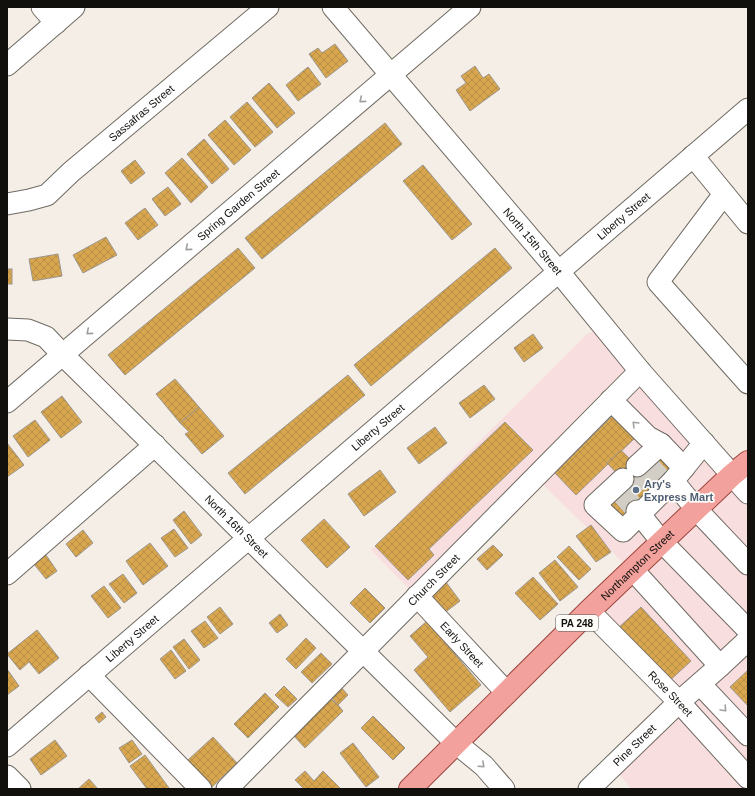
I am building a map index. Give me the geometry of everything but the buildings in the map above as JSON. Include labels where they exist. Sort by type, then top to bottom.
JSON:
[{"type":"main road","name":"Northampton Street","points":[[410,789],[457,744],[589,611],[740,468]]},
{"type":"street","points":[[42,7],[56,23]]},
{"type":"street","points":[[7,65],[74,7]]},
{"type":"street","name":"Sassafras Street","points":[[7,204],[29,200],[46,194],[268,7]]},
{"type":"street","name":"North 15th Street","points":[[333,7],[559,272],[640,371],[704,443],[740,468],[748,493]]},
{"type":"street","name":"Spring Garden Street","points":[[7,402],[470,7]]},
{"type":"street","name":"Liberty Street","points":[[7,746],[748,109]]},
{"type":"street","points":[[693,156],[748,223]]},
{"type":"street","points":[[724,194],[658,282],[748,382]]},
{"type":"street","name":"North 16th Street","points":[[7,329],[28,330],[46,337],[457,744],[484,766],[504,789]]},
{"type":"street","name":"Church Street","points":[[227,789],[640,371]]},
{"type":"street","points":[[611,400],[648,437],[661,444]]},
{"type":"street","points":[[661,444],[631,476],[595,505],[623,531],[704,443]]},
{"type":"street","points":[[661,444],[666,486],[696,509],[748,564]]},
{"type":"street","points":[[7,574],[155,445]]},
{"type":"street","points":[[638,513],[662,542],[748,630]]},
{"type":"street","points":[[633,570],[720,666]]},
{"type":"street","name":"Early Street","points":[[417,596],[507,693]]},
{"type":"street","name":"Rose Street","points":[[589,611],[679,702],[748,778]]},
{"type":"street","name":"Pine Street","points":[[589,789],[679,702],[748,640]]},
{"type":"street","points":[[89,675],[202,789]]},
{"type":"street","points":[[700,684],[748,735]]},
{"type":"street","points":[[7,776],[20,789]]},
{"type":"shaded area","points":[[601,328],[748,485],[748,789],[631,789],[611,764],[674,707],[594,624],[631,570],[540,482],[418,598],[371,550],[587,334]]},
{"type":"tunnel","points":[[650,467],[665,483]]},
{"type":"tunnel","points":[[630,473],[652,496]]},
{"type":"tunnel","points":[[622,494],[637,511]]},
{"type":"place","name":"Ary's Express Mart","points":[[636,490]]}]
